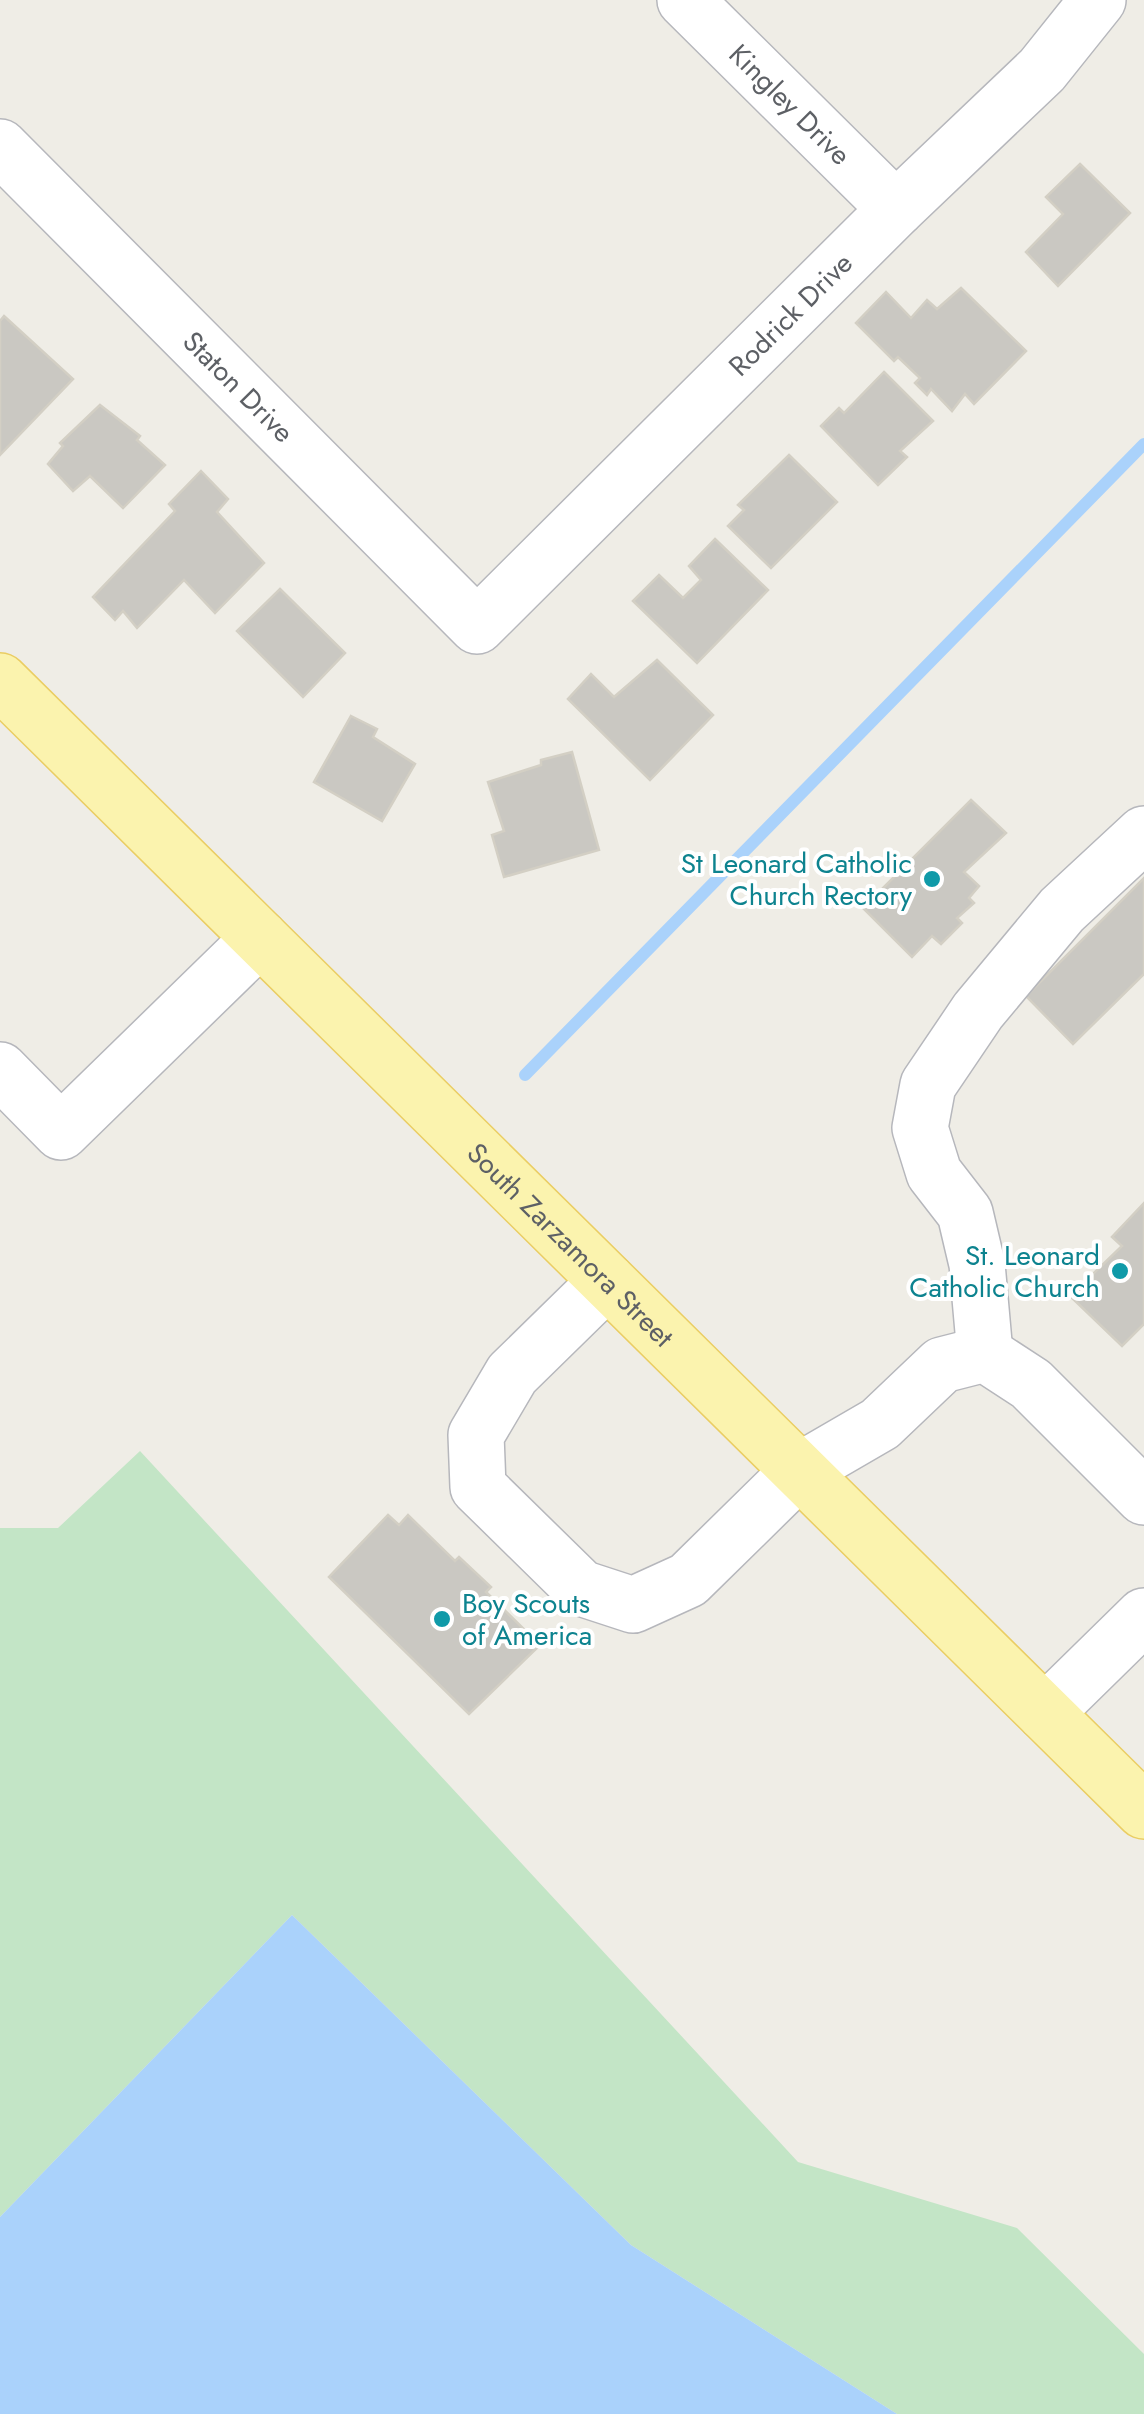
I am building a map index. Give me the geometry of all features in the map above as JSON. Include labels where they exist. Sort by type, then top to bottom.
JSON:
[{"type":"main road","name":"South Zarzamora Street","points":[[0,680],[1144,1811]]},
{"type":"street","name":"Kingley Drive","points":[[685,0],[896,209]]},
{"type":"street","name":"Rodrick Drive","points":[[477,626],[896,209],[1042,70],[1098,0]]},
{"type":"street","name":"Staton Drive","points":[[0,147],[477,626]]},
{"type":"street","points":[[986,1354],[977,1264],[965,1212],[934,1174],[920,1128],[928,1085],[978,1011],[1062,910],[1144,834]]},
{"type":"street","points":[[0,1070],[61,1132],[260,938]]},
{"type":"street","points":[[608,1282],[512,1374],[476,1435],[478,1487],[581,1588],[633,1605],[688,1580],[800,1471],[880,1424],[942,1364],[986,1354],[1031,1384],[1144,1497]]},
{"type":"street","points":[[1046,1714],[1144,1616]]},
{"type":"green space","points":[[140,1451],[798,2162],[1017,2228],[1144,2354],[1144,2414],[897,2414],[631,2245],[292,1915],[0,2217],[0,1528],[58,1528]]},
{"type":"water","points":[[292,1915],[631,2245],[897,2414],[0,2414],[0,2217]]},
{"type":"building","points":[[1080,164],[1130,213],[1058,286],[1026,252],[1063,214],[1046,197]]},
{"type":"building","points":[[961,288],[1026,351],[974,404],[965,394],[952,411],[931,389],[927,395],[915,383],[920,378],[898,357],[894,361],[856,323],[886,292],[911,318],[927,300],[937,309]]},
{"type":"building","points":[[4,316],[73,379],[0,455],[0,321]]},
{"type":"building","points":[[884,372],[933,421],[900,451],[907,457],[878,485],[821,426],[839,408],[844,413]]},
{"type":"building","points":[[100,405],[140,436],[137,440],[165,465],[123,508],[90,476],[73,491],[48,464],[63,446],[60,443]]},
{"type":"building","points":[[789,455],[837,502],[771,568],[728,526],[744,510],[738,505]]},
{"type":"building","points":[[201,471],[228,499],[217,512],[264,563],[215,613],[184,580],[137,628],[123,611],[115,620],[93,597],[175,511],[169,504]]},
{"type":"building","points":[[715,539],[768,590],[697,663],[633,601],[659,575],[683,598],[701,580],[689,566]]},
{"type":"building","points":[[280,589],[345,653],[303,697],[237,631]]},
{"type":"building","points":[[657,660],[713,715],[650,780],[568,699],[591,674],[614,697]]},
{"type":"building","points":[[351,716],[377,729],[373,737],[415,764],[382,821],[314,782]]},
{"type":"building","points":[[572,752],[599,850],[504,877],[492,835],[504,831],[488,782]]},
{"type":"building","name":"St Leonard Catholic Church Rectory","points":[[971,800],[1006,833],[964,872],[979,886],[969,898],[974,903],[957,918],[962,923],[941,944],[932,936],[912,957],[863,908]]},
{"type":"building","points":[[1144,878],[1144,974],[1073,1044],[1026,996]]},
{"type":"building","name":"St. Leonard Catholic Church","points":[[1144,1203],[1144,1324],[1122,1346],[1070,1296],[1122,1246],[1112,1237]]},
{"type":"building","name":"Boy Scouts of America","points":[[388,1515],[399,1525],[408,1515],[455,1561],[459,1557],[491,1587],[486,1592],[540,1645],[469,1714],[329,1577]]},
{"type":"waterway","points":[[525,1075],[1144,444]]},
{"type":"place","name":"St Leonard Catholic Church Rectory","points":[[932,879]]},
{"type":"place","name":"St. Leonard Catholic Church","points":[[1120,1271]]},
{"type":"place","name":"Boy Scouts of America","points":[[442,1619]]}]
